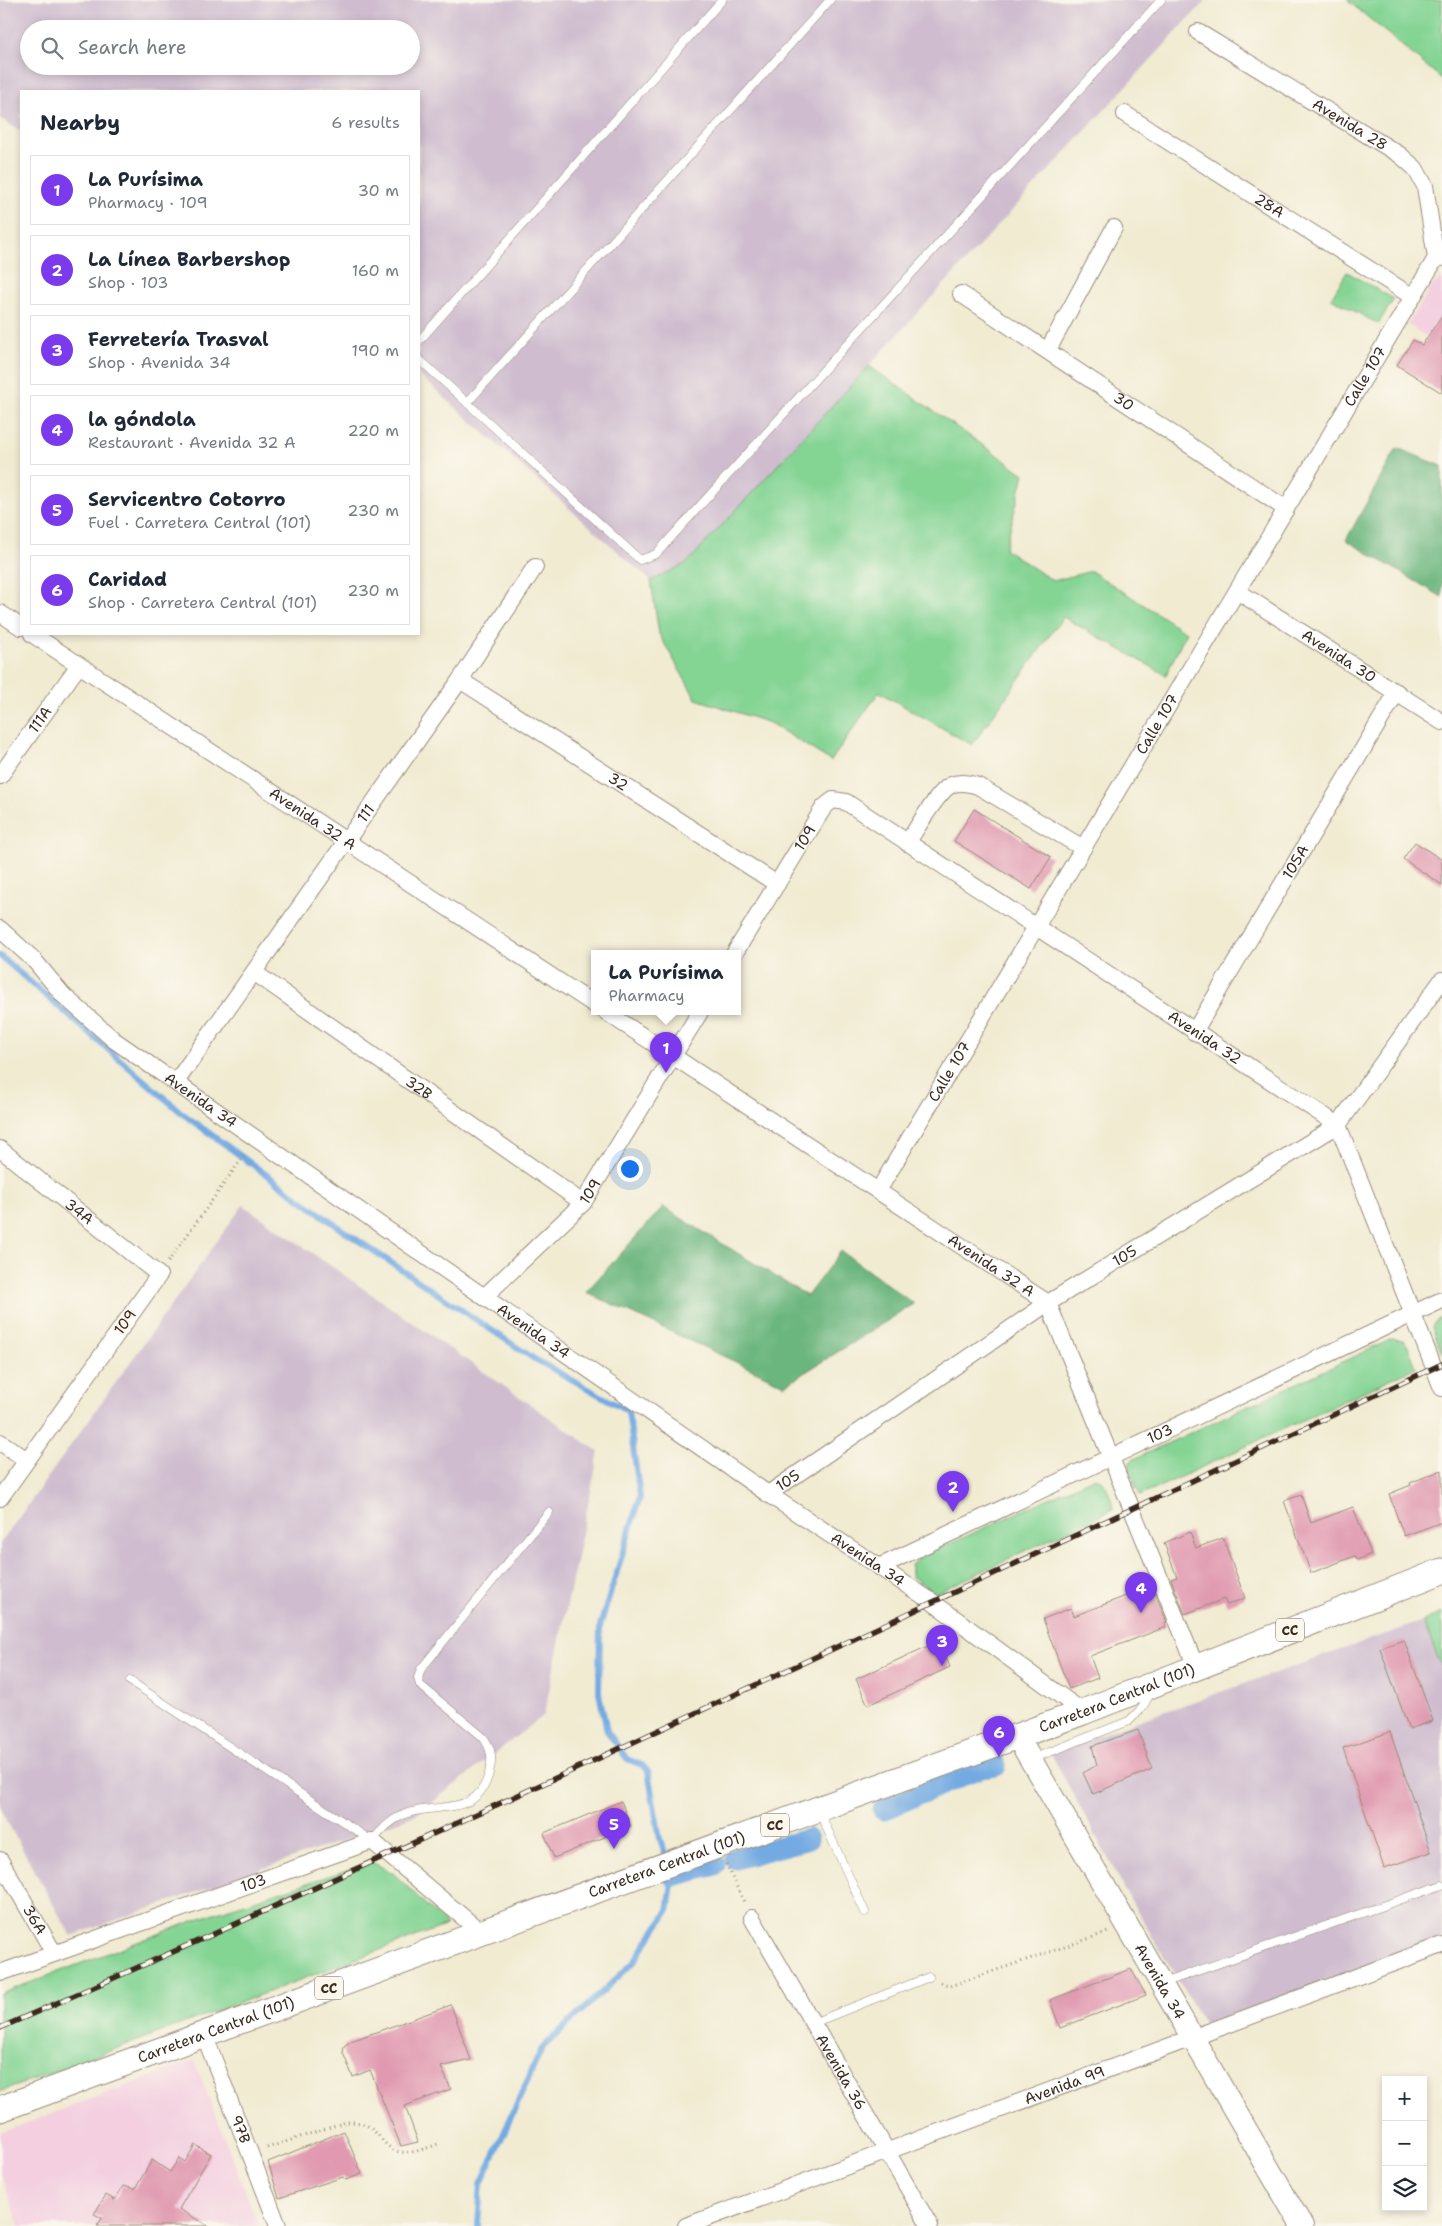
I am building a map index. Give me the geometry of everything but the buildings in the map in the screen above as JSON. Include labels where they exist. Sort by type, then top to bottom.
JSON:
[{"type":"main road","name":"Carretera Central (101)","points":[[0,2109],[1083,1712],[1442,1570]]},
{"type":"street","name":"Avenida 28","points":[[1198,32],[1400,155],[1415,168],[1425,186],[1439,258]]},
{"type":"street","name":"28A","points":[[1125,114],[1413,297]]},
{"type":"street","points":[[1048,350],[1114,228]]},
{"type":"street","name":"Calle 107","points":[[878,1191],[1413,297],[1439,258]]},
{"type":"street","name":"30","points":[[961,294],[1048,350],[1286,510]]},
{"type":"street","name":"111","points":[[176,1082],[460,680],[535,567]]},
{"type":"street","name":"Avenida 30","points":[[1237,591],[1442,722]]},
{"type":"street","points":[[0,613],[20,626]]},
{"type":"street","name":"Avenida 32 A","points":[[34,635],[591,1001]]},
{"type":"street","name":"111A","points":[[0,776],[79,665]]},
{"type":"street","name":"32","points":[[460,680],[777,884]]},
{"type":"street","name":"105A","points":[[1194,1032],[1397,692]]},
{"type":"street","points":[[907,843],[940,795],[950,785],[964,782],[978,786],[1083,848]]},
{"type":"street","name":"109","points":[[736,950],[824,807],[833,800]]},
{"type":"street","name":"Avenida 32","points":[[833,800],[846,802],[1338,1126]]},
{"type":"street","name":"Avenida 34","points":[[0,929],[34,960],[63,995],[114,1040],[768,1494],[932,1601],[1083,1712]]},
{"type":"street","name":"32B","points":[[254,973],[583,1203]]},
{"type":"street","name":"105","points":[[768,1494],[1048,1303],[1338,1126],[1442,980]]},
{"type":"street","name":"Avenida 32 A","points":[[611,1015],[1048,1303],[1196,1667]]},
{"type":"street","name":"109","points":[[484,1297],[583,1203],[698,1015]]},
{"type":"street","points":[[1338,1126],[1442,1388]]},
{"type":"street","name":"34A","points":[[0,1149],[159,1275]]},
{"type":"street","name":"109","points":[[0,1498],[159,1275]]},
{"type":"street","name":"103","points":[[879,1567],[1442,1300]]},
{"type":"street","points":[[0,1442],[27,1460]]},
{"type":"street","name":"Avenida 34","points":[[1016,1736],[1302,2226]]},
{"type":"street","points":[[372,1841],[482,1933]]},
{"type":"street","name":"103","points":[[0,1973],[372,1841]]},
{"type":"street","name":"36A","points":[[0,1860],[54,1953]]},
{"type":"street","name":"Avenida 36","points":[[752,1918],[930,2226]]},
{"type":"street","name":"Avenida 99","points":[[686,2226],[1442,1945]]},
{"type":"street","name":"97B","points":[[204,2034],[278,2226]]},
{"type":"lane","points":[[420,340],[722,0]]},
{"type":"lane","points":[[467,403],[830,0]]},
{"type":"lane","points":[[420,360],[640,560],[656,554],[1161,0]]},
{"type":"lane","points":[[130,1681],[372,1841],[391,1821],[407,1813],[448,1808],[469,1802],[480,1793],[488,1779],[492,1763],[490,1747],[487,1742],[420,1685],[418,1678],[421,1669],[549,1512]]},
{"type":"lane","points":[[1030,1760],[1130,1721],[1142,1708],[1156,1683]]},
{"type":"lane","points":[[818,1809],[865,1912]]},
{"type":"lane","points":[[1161,1983],[1442,1885]]},
{"type":"lane","points":[[813,2024],[929,1977]]},
{"type":"path","points":[[159,1275],[251,1146]]},
{"type":"path","points":[[709,1848],[752,1918]]},
{"type":"path","points":[[929,1977],[950,1986],[1127,1926]]},
{"type":"path","points":[[250,2154],[346,2122],[357,2122],[368,2126],[386,2146],[401,2152],[413,2152],[438,2144]]},
{"type":"shaded area","points":[[0,0],[1206,0],[687,563],[651,581],[420,376],[420,90],[20,90],[20,131],[0,118]]},
{"type":"shaded area","points":[[1442,277],[1442,347],[1407,324],[1433,285]]},
{"type":"shaded area","points":[[243,1205],[599,1452],[544,1715],[416,1815],[71,1936],[0,1809],[0,1544]]},
{"type":"shaded area","points":[[1423,1621],[1442,1668],[1442,1939],[1204,2024],[1133,1904],[1050,1752]]},
{"type":"shaded area","points":[[194,2060],[259,2226],[20,2226],[0,2174],[0,2133]]},
{"type":"green space","points":[[1347,0],[1442,0],[1442,79]]},
{"type":"green space","points":[[1347,272],[1394,299],[1378,324],[1331,298]]},
{"type":"green space","points":[[869,366],[1024,474],[1005,549],[1053,581],[1091,571],[1186,632],[1166,675],[1063,617],[972,745],[879,692],[831,761],[770,723],[696,699],[659,634],[651,581],[687,563]]},
{"type":"green space","points":[[1397,448],[1442,466],[1442,597],[1346,540]]},
{"type":"green space","points":[[663,1207],[807,1296],[841,1251],[914,1304],[785,1385],[586,1292]]},
{"type":"green space","points":[[1442,1317],[1442,1354],[1432,1327]]},
{"type":"green space","points":[[1392,1339],[1403,1340],[1408,1346],[1416,1367],[1140,1496],[1129,1468],[1132,1460]]},
{"type":"green space","points":[[1095,1477],[1106,1486],[1114,1509],[936,1593],[911,1576],[911,1565],[921,1557]]},
{"type":"green space","points":[[1442,1613],[1442,1668],[1423,1621]]},
{"type":"green space","points":[[372,1862],[393,1873],[447,1925],[0,2092],[0,1994],[214,1913]]},
{"type":"waterway","points":[[0,956],[183,1114],[344,1231],[533,1358],[628,1411],[640,1497],[600,1626],[599,1693],[607,1731],[627,1759],[642,1765],[648,1771],[660,1839],[667,1859]]},
{"type":"waterway","points":[[883,1810],[980,1768],[996,1766]]},
{"type":"waterway","points":[[735,1859],[808,1839]]},
{"type":"waterway","points":[[673,1876],[715,1865]]},
{"type":"waterway","points":[[478,2226],[481,2184],[542,2048],[633,1963],[668,1911],[673,1876],[670,1869]]},
{"type":"railway","points":[[0,2028],[216,1933],[595,1760],[1442,1364]]},
{"type":"place","name":"La Purísima","points":[[666,1073]]},
{"type":"place","name":"La Línea Barbershop","points":[[953,1512]]},
{"type":"place","name":"la góndola","points":[[1141,1613]]},
{"type":"place","name":"Ferretería Trasval","points":[[942,1666]]},
{"type":"place","name":"Caridad","points":[[999,1757]]},
{"type":"place","name":"Servicentro Cotorro","points":[[614,1849]]}]
